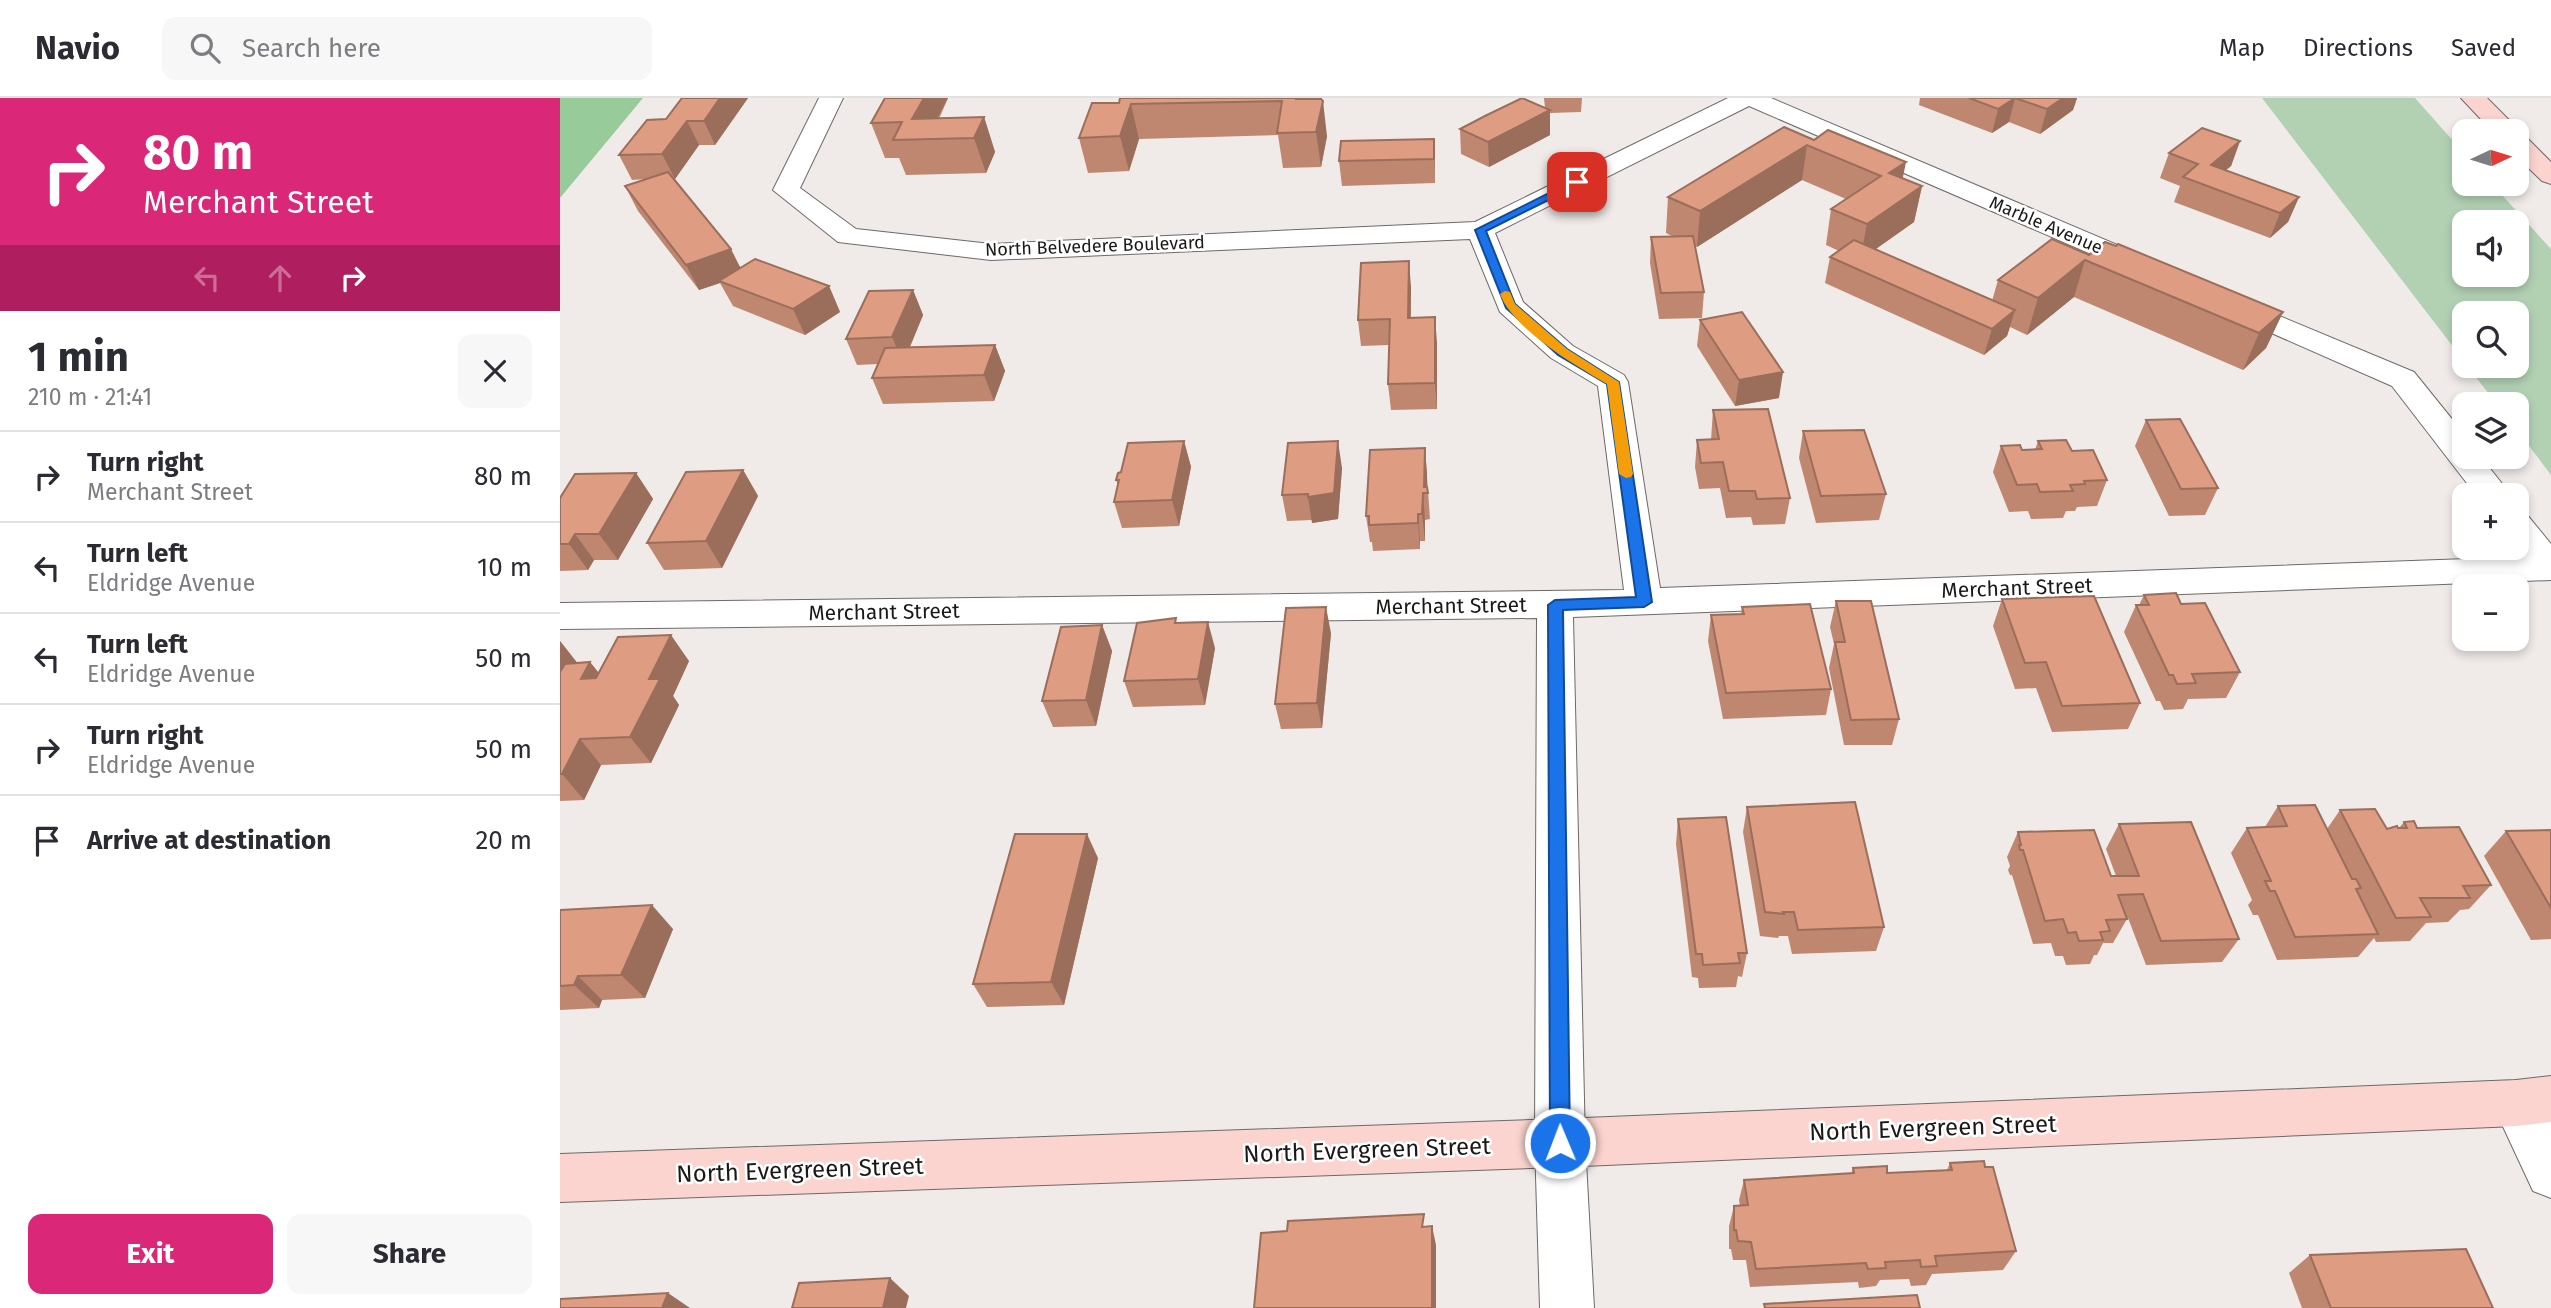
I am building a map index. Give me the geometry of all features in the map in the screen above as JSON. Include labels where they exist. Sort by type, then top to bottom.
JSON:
[{"type":"street","name":"North Belvedere Boulevard","points":[[831,98],[786,190],[848,236],[991,252],[1480,230]]},
{"type":"street","points":[[1644,602],[1613,382],[1562,352],[1510,306],[1480,230],[1749,98]]},
{"type":"street","name":"Marble Avenue","points":[[1749,98],[2173,280]]},
{"type":"street","points":[[2473,98],[2494,119]]},
{"type":"street","points":[[2529,154],[2551,176]]},
{"type":"street","points":[[2211,296],[2403,379],[2452,442]]},
{"type":"street","points":[[2473,469],[2485,483]]},
{"type":"street","points":[[2529,540],[2551,568]]},
{"type":"street","name":"Merchant Street","points":[[560,615],[1555,605],[2551,568]]},
{"type":"street","points":[[1555,605],[1560,1143],[1567,1308]]},
{"type":"street","points":[[2533,1101],[2551,1174]]},
{"type":"street","name":"North Evergreen Street","points":[[560,1178],[1560,1143],[2533,1101]]},
{"type":"green space","points":[[560,98],[643,98],[560,198]]},
{"type":"green space","points":[[2262,98],[2415,98],[2452,140],[2452,196],[2503,196],[2516,210],[2452,210],[2452,287],[2529,287],[2529,225],[2551,249],[2551,475],[2529,446],[2529,392],[2488,392],[2476,378],[2529,378],[2529,301],[2452,301],[2452,345]]},
{"type":"building","points":[[682,98],[720,98],[704,121],[687,121],[662,154],[619,155],[647,120],[666,119]]},
{"type":"building","points":[[885,98],[924,98],[912,119],[984,117],[974,138],[893,140],[902,122],[871,123]]},
{"type":"building","points":[[1120,98],[1296,98],[1323,101],[1316,132],[1277,133],[1282,101],[1131,104],[1120,136],[1079,138],[1092,103],[1119,103]]},
{"type":"building","points":[[1522,98],[1550,110],[1488,142],[1460,129],[1485,116]]},
{"type":"building","points":[[1969,98],[2015,98],[1998,109]]},
{"type":"building","points":[[2015,98],[2063,98],[2047,109]]},
{"type":"building","points":[[1784,127],[1814,140],[1828,130],[1906,162],[1889,173],[1922,186],[1867,224],[1831,209],[1881,176],[1807,145],[1700,211],[1668,197]]},
{"type":"building","points":[[2202,128],[2240,141],[2211,165],[2299,197],[2280,213],[2183,177],[2198,164],[2169,153]]},
{"type":"building","points":[[1434,139],[1434,159],[1339,161],[1341,141]]},
{"type":"building","points":[[668,172],[731,249],[686,265],[625,186]]},
{"type":"building","points":[[1693,236],[1704,292],[1661,293],[1651,237]]},
{"type":"building","points":[[2052,239],[2089,255],[2105,242],[2116,246],[2118,244],[2283,312],[2259,333],[2085,260],[2038,298],[1998,280]]},
{"type":"building","points":[[1854,240],[2015,310],[1992,329],[1830,257]]},
{"type":"building","points":[[755,259],[829,286],[793,309],[719,281]]},
{"type":"building","points":[[1409,261],[1408,318],[1435,317],[1435,383],[1388,384],[1390,319],[1358,320],[1361,263]]},
{"type":"building","points":[[913,290],[892,337],[846,339],[869,291]]},
{"type":"building","points":[[1742,312],[1783,372],[1739,380],[1700,320]]},
{"type":"building","points":[[995,345],[984,375],[872,378],[885,348]]},
{"type":"building","points":[[1768,409],[1790,498],[1757,499],[1755,491],[1729,491],[1723,462],[1701,463],[1697,440],[1719,439],[1713,410]]},
{"type":"building","points":[[2180,419],[2218,488],[2181,489],[2146,420]]},
{"type":"building","points":[[1864,430],[1886,494],[1821,496],[1803,431]]},
{"type":"building","points":[[2066,440],[2072,451],[2093,450],[2107,480],[2070,485],[2073,491],[2040,492],[2037,484],[2017,485],[2001,446],[2020,445],[2022,450],[2042,449],[2038,441]]},
{"type":"building","points":[[1184,441],[1172,500],[1114,502],[1119,480],[1116,480],[1121,472],[1128,443]]},
{"type":"building","points":[[1338,441],[1334,493],[1308,497],[1308,494],[1282,495],[1288,443]]},
{"type":"building","points":[[1425,448],[1424,487],[1427,487],[1428,493],[1423,493],[1422,514],[1418,514],[1418,523],[1369,525],[1369,516],[1366,516],[1370,450]]},
{"type":"building","points":[[743,470],[706,541],[647,543],[686,472]]},
{"type":"building","points":[[636,473],[599,534],[575,534],[569,544],[560,544],[560,498],[575,474]]},
{"type":"building","points":[[2176,593],[2181,604],[2205,603],[2240,672],[2192,674],[2196,683],[2177,684],[2173,675],[2169,675],[2136,605],[2149,605],[2144,595]]},
{"type":"building","points":[[2094,596],[2140,703],[2062,706],[2046,662],[2025,663],[2002,599]]},
{"type":"building","points":[[1836,601],[1871,601],[1899,719],[1851,720],[1835,642],[1845,642]]},
{"type":"building","points":[[1810,604],[1831,689],[1726,693],[1711,615],[1744,614],[1742,607]]},
{"type":"building","points":[[1326,607],[1317,703],[1275,704],[1286,608]]},
{"type":"building","points":[[1176,618],[1175,623],[1208,622],[1198,679],[1124,681],[1137,623]]},
{"type":"building","points":[[1102,625],[1086,700],[1042,701],[1061,627]]},
{"type":"building","points":[[671,635],[649,679],[660,679],[630,737],[580,739],[560,774],[560,672],[565,664],[590,662],[581,679],[596,678],[618,637]]},
{"type":"building","points":[[1855,802],[1884,927],[1798,930],[1794,912],[1765,912],[1747,807]]},
{"type":"building","points":[[2315,805],[2352,879],[2356,879],[2361,888],[2356,889],[2378,934],[2295,937],[2275,891],[2270,891],[2265,881],[2271,881],[2247,828],[2287,826],[2278,806]]},
{"type":"building","points":[[2375,809],[2387,829],[2397,826],[2407,828],[2404,822],[2414,821],[2417,828],[2459,827],[2491,885],[2463,886],[2470,898],[2420,898],[2431,917],[2396,918],[2340,810]]},
{"type":"building","points":[[1726,817],[1747,953],[1738,953],[1740,963],[1703,965],[1702,954],[1696,954],[1678,819]]},
{"type":"building","points":[[2191,822],[2239,939],[2161,941],[2143,894],[2118,895],[2127,919],[2106,920],[2110,931],[2100,932],[2103,940],[2079,941],[2076,932],[2068,933],[2063,919],[2045,921],[2023,850],[2020,850],[2018,832],[2094,830],[2111,876],[2139,876],[2119,824]]},
{"type":"building","points":[[2551,830],[2551,908],[2506,831]]},
{"type":"building","points":[[1015,834],[1087,834],[1051,982],[973,984]]},
{"type":"building","points":[[652,905],[621,975],[578,976],[574,985],[560,986],[560,910]]},
{"type":"building","points":[[1984,1161],[1985,1167],[1993,1167],[2016,1251],[1935,1256],[1937,1266],[1921,1267],[1920,1260],[1885,1262],[1886,1268],[1868,1269],[1866,1263],[1756,1269],[1751,1242],[1738,1241],[1734,1230],[1734,1206],[1748,1205],[1744,1180],[1854,1173],[1853,1168],[1887,1166],[1887,1173],[1952,1170],[1950,1163]]},
{"type":"building","points":[[1424,1214],[1422,1227],[1432,1226],[1432,1308],[1254,1308],[1261,1233],[1287,1231],[1288,1221]]},
{"type":"building","points":[[2466,1249],[2493,1308],[2331,1308],[2310,1255]]},
{"type":"building","points":[[890,1278],[883,1308],[792,1308],[799,1283]]},
{"type":"building","points":[[668,1293],[662,1308],[560,1308],[560,1299]]},
{"type":"building","points":[[1917,1295],[1920,1308],[1765,1308],[1764,1304]]},
{"type":"slow traffic","points":[[1505,294],[1510,306],[1562,352],[1613,382],[1626,474]]},
{"type":"route","points":[[1560,1143],[1555,605],[1644,602],[1613,382],[1562,352],[1510,306],[1480,230],[1577,182]]}]
